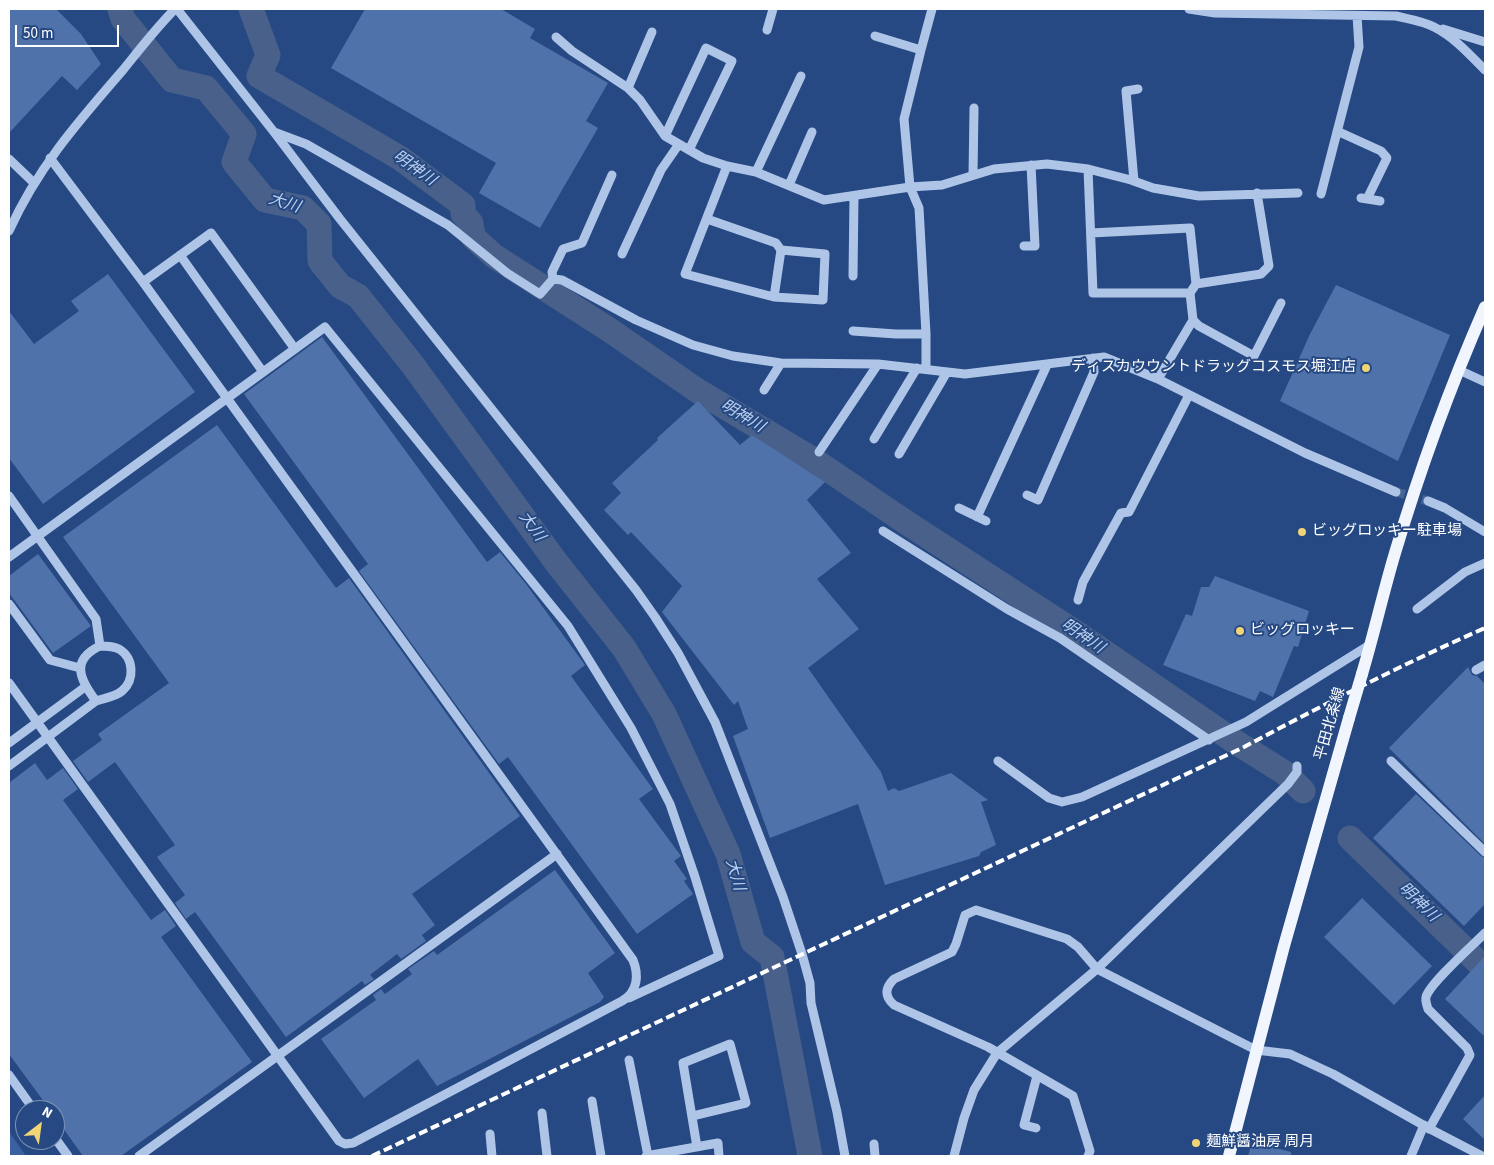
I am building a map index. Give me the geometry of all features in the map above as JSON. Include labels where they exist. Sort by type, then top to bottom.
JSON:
[{"type":"main road","name":"平田北条線","points":[[1229,1156],[1256,1050],[1371,644],[1394,554],[1415,488],[1459,370],[1485,307]]},
{"type":"street","points":[[9,231],[33,182],[70,131],[166,18],[176,9],[274,132],[340,219],[636,590],[696,684],[715,722],[784,897],[802,954],[810,983],[811,1003],[837,1112],[845,1156]]},
{"type":"street","points":[[767,30],[773,9]]},
{"type":"street","points":[[874,439],[922,369],[926,334],[919,208],[910,187],[904,119],[932,9]]},
{"type":"street","points":[[1189,9],[1396,16],[1485,42]]},
{"type":"street","points":[[1321,194],[1358,47],[1357,16]]},
{"type":"street","points":[[1433,26],[1452,38],[1485,70]]},
{"type":"street","points":[[628,88],[652,32]]},
{"type":"street","points":[[875,36],[921,50]]},
{"type":"street","points":[[556,37],[572,51],[628,88],[640,100],[665,136],[703,158],[727,166],[756,172],[824,200],[910,187],[942,185],[994,168],[1047,164],[1088,169],[1154,188],[1199,196],[1298,193]]},
{"type":"street","points":[[665,136],[706,48],[732,61],[689,150]]},
{"type":"street","points":[[756,172],[801,76]]},
{"type":"street","points":[[1134,181],[1126,91],[1138,89]]},
{"type":"street","points":[[973,175],[974,108]]},
{"type":"street","points":[[1337,131],[1381,151],[1387,158],[1364,199],[1380,201]]},
{"type":"street","points":[[274,132],[306,144],[448,225],[508,273],[540,294],[549,284],[552,272],[563,249],[582,243],[612,175]]},
{"type":"street","points":[[789,185],[812,132]]},
{"type":"street","points":[[622,254],[661,170],[679,144]]},
{"type":"street","points":[[50,158],[143,282],[634,960],[637,970],[636,982],[633,991],[622,1001]]},
{"type":"street","points":[[9,159],[33,182]]},
{"type":"street","points":[[1024,246],[1035,246],[1032,165]]},
{"type":"street","points":[[727,166],[685,274],[774,297],[823,300],[825,254],[781,250]]},
{"type":"street","points":[[1088,169],[1093,293],[1190,293]]},
{"type":"street","points":[[1196,284],[1261,274],[1269,266],[1257,193]]},
{"type":"street","points":[[853,276],[854,196]]},
{"type":"street","points":[[707,219],[776,243],[781,250],[774,297]]},
{"type":"street","points":[[1091,233],[1190,228],[1196,284],[1190,293],[1193,320],[1158,379]]},
{"type":"street","points":[[143,282],[211,233],[295,349]]},
{"type":"street","points":[[180,255],[263,372]]},
{"type":"street","points":[[549,284],[562,280],[636,320],[693,345],[733,356],[782,363],[878,364],[965,374],[1104,357],[1158,379],[1305,453],[1396,492]]},
{"type":"street","points":[[1193,320],[1199,326],[1254,356],[1281,303]]},
{"type":"street","points":[[9,557],[325,326],[568,626],[632,728],[670,804],[720,956],[622,1001],[353,1143],[345,1144],[339,1142],[9,684]]},
{"type":"street","points":[[853,331],[926,334]]},
{"type":"street","points":[[1027,495],[1038,500],[1094,372],[1093,358]]},
{"type":"street","points":[[764,390],[782,363]]},
{"type":"street","points":[[819,452],[878,364]]},
{"type":"street","points":[[977,517],[1047,364]]},
{"type":"street","points":[[1459,370],[1485,382]]},
{"type":"street","points":[[899,454],[947,372]]},
{"type":"street","points":[[1078,600],[1083,582],[1121,513],[1129,512],[1189,395]]},
{"type":"street","points":[[9,496],[96,619],[100,646]]},
{"type":"street","points":[[1428,501],[1445,508],[1485,532]]},
{"type":"street","points":[[959,508],[986,521]]},
{"type":"street","points":[[883,531],[1007,609],[1060,638],[1213,738]]},
{"type":"street","points":[[1417,609],[1464,572],[1485,563]]},
{"type":"street","points":[[9,604],[50,660],[80,668]]},
{"type":"street","points":[[998,761],[1048,798],[1062,802],[1082,797],[1246,722],[1371,644]]},
{"type":"street","points":[[9,766],[96,700],[113,696],[122,691],[129,683],[132,674],[126,655],[119,649],[100,646],[90,651],[84,658],[80,668],[81,678],[85,687],[96,700]]},
{"type":"street","points":[[1476,670],[1485,665]]},
{"type":"street","points":[[9,742],[85,687]]},
{"type":"street","points":[[1391,761],[1485,852]]},
{"type":"street","points":[[954,1156],[974,1090],[997,1053],[1096,969],[1288,784],[1297,772],[1297,766]]},
{"type":"street","points":[[139,1156],[557,854]]},
{"type":"street","points":[[1088,1156],[1090,1151],[1073,1096],[988,1047],[894,1005],[889,1001],[886,994],[888,985],[894,979],[952,952],[965,915],[976,910],[1067,939],[1078,947],[1096,969],[1256,1050],[1290,1054],[1333,1074],[1482,1156]]},
{"type":"street","points":[[1411,1156],[1470,1055],[1468,1048],[1428,1009],[1426,996],[1434,984],[1485,933]]},
{"type":"street","points":[[692,1116],[746,1103],[730,1044],[682,1063],[697,1147]]},
{"type":"street","points":[[629,1060],[647,1156],[718,1143],[719,1156]]},
{"type":"street","points":[[9,1075],[27,1100]]},
{"type":"street","points":[[1036,1128],[1024,1125],[1037,1076]]},
{"type":"street","points":[[592,1101],[601,1156]]},
{"type":"street","points":[[542,1113],[546,1156]]},
{"type":"street","points":[[490,1134],[492,1156]]},
{"type":"street","points":[[874,1144],[875,1156]]},
{"type":"shaded area","points":[[10,1133],[15,1140],[15,1150],[22,1150],[26,1156],[9,1156]]},
{"type":"building","points":[[9,9],[56,9],[81,34],[101,64],[77,90],[62,76],[9,133]]},
{"type":"building","points":[[365,9],[501,9],[535,29],[530,38],[608,83],[586,121],[598,128],[540,228],[479,193],[496,163],[331,68]]},
{"type":"building","points":[[108,274],[195,392],[43,504],[9,458],[9,311],[34,344],[79,311],[71,301]]},
{"type":"building","name":"ディスカウウントドラッグコスモス堀江店","points":[[1336,285],[1450,335],[1398,461],[1280,401],[1310,334]]},
{"type":"building","points":[[322,337],[487,562],[500,552],[526,584],[585,665],[571,676],[653,789],[639,799],[681,856],[674,861],[687,879],[684,881],[693,894],[637,934],[508,757],[499,764],[359,571],[368,564],[244,394]]},
{"type":"building","points":[[698,401],[740,445],[752,435],[825,482],[807,500],[851,553],[817,579],[859,629],[808,668],[881,772],[888,791],[894,788],[899,791],[951,773],[988,800],[981,802],[996,845],[981,852],[979,856],[885,885],[858,804],[770,838],[733,736],[748,729],[738,701],[734,705],[662,612],[682,586],[631,532],[628,535],[604,510],[621,493],[612,483],[658,440],[657,438]]},
{"type":"building","points":[[217,425],[336,588],[349,578],[520,816],[412,894],[435,925],[422,935],[426,941],[401,959],[397,954],[370,975],[374,979],[365,985],[362,981],[286,1037],[195,912],[186,919],[175,903],[185,895],[157,857],[175,845],[115,762],[88,782],[73,761],[102,740],[98,734],[169,683],[63,537]]},
{"type":"building","points":[[38,554],[91,626],[53,653],[9,593],[9,576]]},
{"type":"building","name":"ビッグロッキー","points":[[1215,576],[1309,611],[1298,647],[1294,646],[1273,697],[1260,691],[1255,701],[1163,665],[1186,614],[1192,616],[1201,587],[1209,587]]},
{"type":"building","points":[[1468,667],[1472,675],[1477,676],[1485,684],[1485,844],[1389,748]]},
{"type":"building","points":[[35,763],[47,780],[63,768],[78,789],[63,800],[151,920],[165,910],[176,926],[161,937],[252,1062],[121,1156],[83,1156],[65,1131],[65,1100],[43,1100],[9,1054],[9,783]]},
{"type":"building","points":[[1416,794],[1485,858],[1485,904],[1464,926],[1373,838]]},
{"type":"building","points":[[555,870],[615,953],[588,973],[604,997],[600,1002],[437,1086],[418,1059],[364,1098],[321,1039],[376,1000],[373,995],[381,989],[385,994],[412,974],[408,969],[434,951],[437,955]]},
{"type":"building","points":[[1362,898],[1432,966],[1394,1005],[1324,937]]},
{"type":"building","points":[[1485,956],[1485,1037],[1445,999]]},
{"type":"building","points":[[1485,1095],[1485,1140],[1463,1119]]},
{"type":"building","points":[[1252,1142],[1291,1152],[1291,1156],[1248,1156]]},
{"type":"waterway","name":"大川","points":[[120,9],[123,19],[172,80],[206,88],[244,134],[234,162],[265,200],[303,208],[319,224],[320,261],[340,286],[358,296],[412,364],[556,562],[624,648],[664,714],[728,854],[753,942],[772,957],[810,1156]]},
{"type":"waterway","name":"明神川","points":[[251,9],[268,55],[259,76],[400,158],[463,205],[463,214],[471,223],[473,237],[494,256],[608,329],[698,391],[814,460],[1081,636],[1234,741],[1285,773],[1303,791]]},
{"type":"waterway","name":"明神川","points":[[1350,838],[1485,969]]},
{"type":"tunnel","points":[[1396,492],[1428,501]]},
{"type":"railway","points":[[372,1156],[1244,747],[1363,685],[1485,628]]},
{"type":"place","name":"ディスカウウントドラッグコスモス堀江店","points":[[1366,368]]},
{"type":"place","name":"ビッグロッキー駐車場","points":[[1302,532]]},
{"type":"place","name":"ビッグロッキー","points":[[1240,631]]},
{"type":"place","name":"麺鮮醤油房 周月","points":[[1196,1143]]}]
